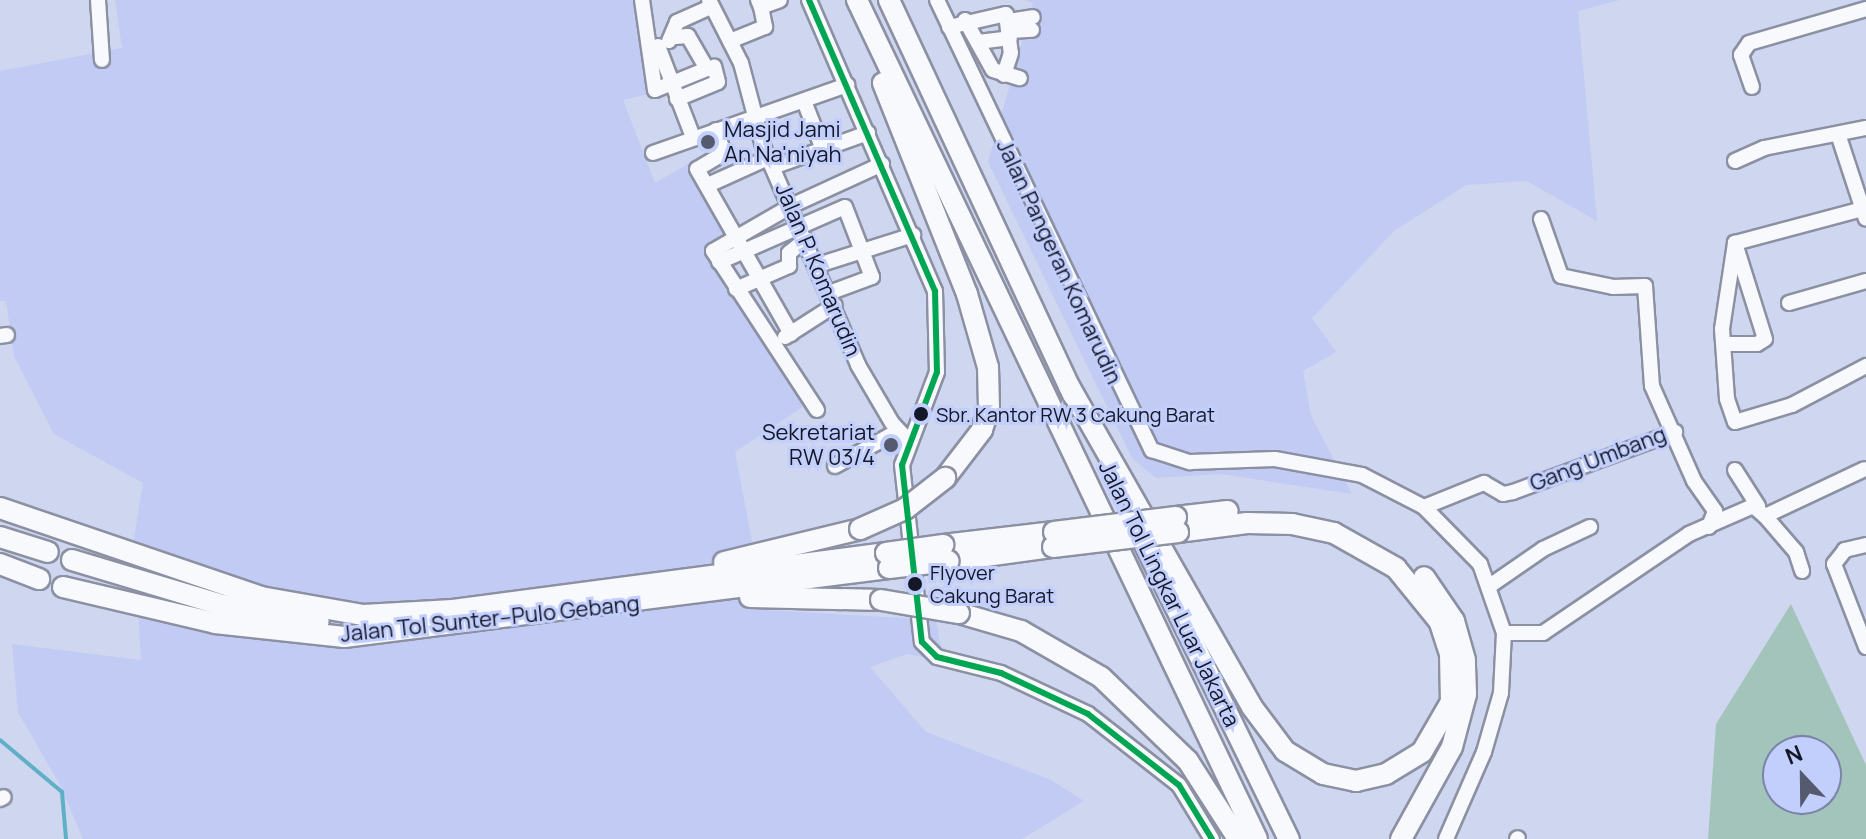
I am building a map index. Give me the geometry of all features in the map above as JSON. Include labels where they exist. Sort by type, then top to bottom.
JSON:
[{"type":"highway","name":"Jalan Tol Lingkar Luar Jakarta","points":[[889,0],[1069,386],[1289,839]]},
{"type":"highway","name":"Jalan Tol Lingkar Luar Jakarta","points":[[857,2],[1257,839]]},
{"type":"highway","points":[[607,589],[860,529],[905,509],[945,478],[970,448],[985,419],[990,387],[985,350],[857,2]]},
{"type":"highway","points":[[1069,386],[1252,707],[1285,751],[1323,774],[1356,781],[1386,774],[1422,752],[1451,702],[1450,654],[1439,621],[1396,568],[1343,537],[1292,524],[1177,524]]},
{"type":"highway","name":"Jalan Tol Sunter–Pulo Gebang","points":[[0,508],[261,597],[333,613],[380,616],[607,589]]},
{"type":"highway","points":[[682,596],[888,561],[1177,524],[1270,508],[1323,516],[1392,548],[1442,600],[1461,642],[1466,694],[1452,747],[1401,839]]},
{"type":"highway","points":[[0,537],[48,552]]},
{"type":"highway","points":[[72,560],[274,617],[334,622],[380,616]]},
{"type":"highway","points":[[607,589],[888,561]]},
{"type":"highway","points":[[0,564],[39,579]]},
{"type":"highway","name":"Jalan Tol Sunter–Pulo Gebang","points":[[63,587],[174,615],[323,637],[419,631],[682,596]]},
{"type":"highway","points":[[682,596],[881,600],[959,613],[1021,631],[1101,677],[1188,761],[1238,839]]},
{"type":"street","points":[[98,0],[102,60]]},
{"type":"street","points":[[642,0],[653,47],[693,137]]},
{"type":"street","points":[[674,92],[710,68],[732,46],[765,27],[760,4],[780,0]]},
{"type":"street","points":[[809,0],[935,291],[940,337],[932,389],[910,442],[901,475],[922,642],[931,654],[1001,673],[1088,714],[1179,785],[1212,839]]},
{"type":"street","name":"Jalan Pangeran Komarudin","points":[[937,0],[1152,450],[1190,462],[1275,459],[1332,467],[1389,485],[1424,507],[1467,546],[1491,585],[1504,633],[1503,682],[1495,722],[1446,839]]},
{"type":"street","points":[[675,37],[677,22],[710,4]]},
{"type":"street","name":"Jalan P. Komarudin","points":[[710,4],[732,46],[771,162],[801,223],[858,365],[898,431],[910,442]]},
{"type":"street","points":[[1752,87],[1741,55],[1749,43],[1866,9]]},
{"type":"street","points":[[949,27],[965,20],[1000,13],[1010,30],[1004,75]]},
{"type":"street","points":[[965,20],[988,64],[1004,75],[1020,78]]},
{"type":"street","points":[[978,42],[1033,24]]},
{"type":"street","points":[[653,47],[675,37],[688,36],[710,68]]},
{"type":"street","points":[[653,153],[757,114],[847,85]]},
{"type":"street","points":[[804,101],[822,147]]},
{"type":"street","points":[[1735,161],[1764,148],[1866,128]]},
{"type":"street","points":[[716,130],[724,153],[697,166],[791,334]]},
{"type":"street","points":[[708,185],[771,162],[868,133]]},
{"type":"street","points":[[1735,243],[1865,214],[1838,134]]},
{"type":"street","points":[[817,410],[719,262],[793,205],[882,164]]},
{"type":"street","points":[[741,243],[845,207],[864,253],[871,278],[832,299],[791,334],[774,343]]},
{"type":"street","name":"Gang Umbang","points":[[1424,507],[1484,483],[1503,494],[1513,492],[1675,432],[1659,409],[1647,367],[1645,286],[1613,287],[1561,276],[1541,219]]},
{"type":"street","points":[[818,265],[864,253],[913,235]]},
{"type":"street","points":[[736,289],[790,265],[789,253],[806,239]]},
{"type":"street","points":[[1735,243],[1725,294],[1724,344],[1727,399],[1735,422],[1792,405],[1866,366]]},
{"type":"street","points":[[1724,344],[1757,344],[1765,339],[1735,243]]},
{"type":"street","points":[[1789,303],[1866,281]]},
{"type":"street","points":[[747,307],[771,294]]},
{"type":"street","points":[[835,466],[898,431]]},
{"type":"street","points":[[1675,432],[1694,481],[1715,511],[1709,527]]},
{"type":"street","points":[[1504,633],[1543,633],[1639,565],[1709,527],[1761,511],[1865,469]]},
{"type":"street","points":[[1735,470],[1761,511],[1796,552],[1802,571]]},
{"type":"street","points":[[1491,585],[1543,549],[1590,527]]},
{"type":"street","points":[[1866,545],[1840,554],[1834,564],[1866,647]]},
{"type":"shaded area","points":[[115,0],[645,0],[657,92],[623,100],[655,183],[700,157],[737,229],[715,242],[816,398],[735,452],[765,610],[936,620],[943,661],[907,654],[870,667],[926,732],[1051,780],[1084,801],[1022,839],[83,839],[60,785],[18,712],[12,644],[141,660],[134,539],[143,483],[54,434],[14,356],[6,301],[0,301],[0,71],[122,48]]},
{"type":"shaded area","points":[[1025,0],[1620,0],[1578,11],[1597,221],[1527,181],[1466,185],[1394,231],[1312,318],[1336,352],[1303,371],[1311,416],[1352,494],[1221,474],[1156,478],[1132,458],[988,162],[1033,3]]},
{"type":"green space","points":[[1791,604],[1866,765],[1866,839],[1708,839],[1716,724]]},
{"type":"waterway","points":[[0,740],[62,792],[66,839]]},
{"type":"transit line","points":[[809,0],[935,291],[937,372],[902,465],[922,642],[937,657],[1001,673],[1088,714],[1179,785],[1212,839]]},
{"type":"place","name":"Masjid Jami An Na'niyah","points":[[708,142]]},
{"type":"place","name":"Sbr. Kantor RW 3 Cakung Barat","points":[[921,414]]},
{"type":"place","name":"Sekretariat RW 03/4","points":[[891,445]]},
{"type":"place","name":"Flyover Cakung Barat","points":[[915,584]]}]
